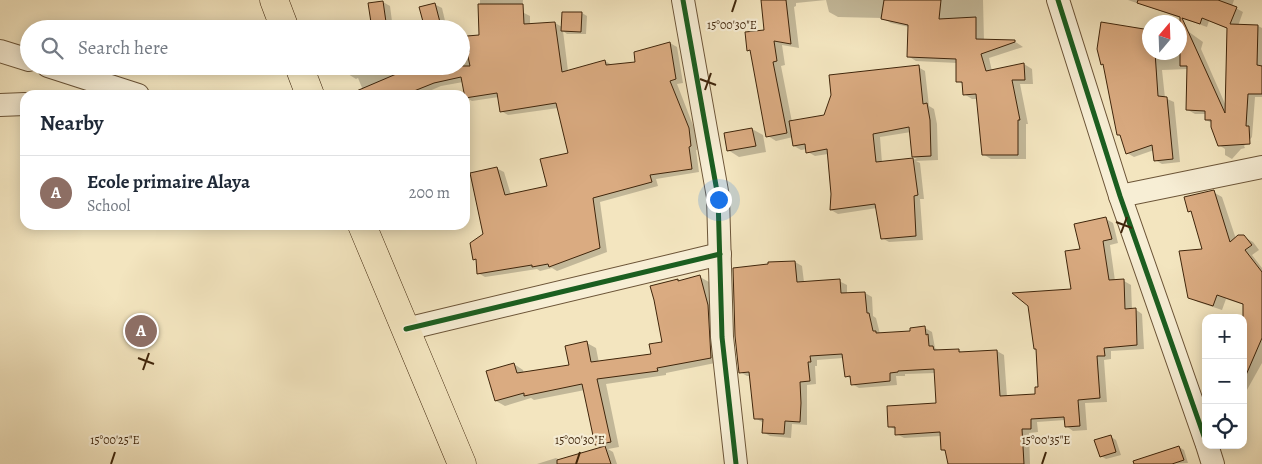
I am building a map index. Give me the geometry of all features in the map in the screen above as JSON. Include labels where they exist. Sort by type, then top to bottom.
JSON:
[{"type":"main road","points":[[274,0],[282,20]]},
{"type":"main road","points":[[302,75],[308,90]]},
{"type":"main road","points":[[364,230],[462,464]]},
{"type":"street","points":[[682,0],[718,197],[722,337],[736,464]]},
{"type":"street","points":[[1058,0],[1120,196],[1202,432]]},
{"type":"street","points":[[0,51],[20,57]]},
{"type":"street","points":[[76,75],[122,90]]},
{"type":"street","points":[[0,106],[20,104]]},
{"type":"street","points":[[1120,196],[1262,167]]},
{"type":"street","points":[[406,329],[720,254]]},
{"type":"street","points":[[1208,449],[1213,464]]},
{"type":"building","points":[[761,0],[786,0],[791,44],[774,41],[777,61],[773,62],[787,133],[766,137],[750,50],[747,51],[745,32],[764,30]]},
{"type":"building","points":[[884,0],[941,0],[939,19],[976,17],[976,39],[1015,40],[1015,42],[981,54],[986,71],[1024,63],[1025,80],[1012,80],[1020,120],[1018,120],[1018,155],[982,155],[976,94],[963,95],[962,82],[956,82],[956,59],[907,57],[908,25],[881,19]]},
{"type":"building","points":[[1138,0],[1218,0],[1237,7],[1230,24],[1258,25],[1257,65],[1262,66],[1262,94],[1248,94],[1246,126],[1249,126],[1250,144],[1218,146],[1211,127],[1211,120],[1205,120],[1205,111],[1186,110],[1187,66],[1180,66],[1180,60],[1187,60],[1187,29],[1225,113],[1227,28],[1202,18],[1200,24],[1187,20],[1187,15],[1174,15],[1137,3]]},
{"type":"building","points":[[383,1],[386,20],[371,20],[368,3]]},
{"type":"building","points":[[435,3],[439,20],[423,20],[419,7]]},
{"type":"building","points":[[478,4],[523,4],[524,24],[555,22],[562,72],[605,60],[606,65],[635,62],[634,52],[670,42],[676,79],[670,81],[689,128],[692,169],[650,175],[652,182],[593,198],[600,248],[549,267],[548,264],[532,267],[532,265],[477,274],[476,259],[473,260],[470,243],[483,234],[470,173],[497,167],[505,195],[547,186],[540,159],[568,153],[556,103],[500,112],[497,93],[470,97],[470,90],[463,90],[461,77],[434,83],[416,90],[359,90],[394,75],[470,75],[470,36],[479,35]]},
{"type":"building","points":[[562,12],[582,12],[581,32],[561,31]]},
{"type":"building","points":[[1101,22],[1142,29],[1142,60],[1156,60],[1158,96],[1167,97],[1173,159],[1154,161],[1152,145],[1126,154],[1120,135],[1117,135],[1103,64],[1101,65],[1097,49]]},
{"type":"building","points":[[919,65],[923,104],[927,103],[930,120],[931,156],[912,157],[909,127],[873,134],[876,162],[913,158],[918,195],[914,196],[916,236],[881,239],[875,204],[830,210],[831,194],[827,149],[806,153],[805,144],[793,146],[789,121],[824,115],[831,95],[829,75]]},
{"type":"building","points":[[752,128],[756,146],[727,151],[724,133]]},
{"type":"building","points":[[1214,190],[1230,242],[1238,235],[1244,235],[1252,245],[1245,250],[1262,272],[1262,338],[1247,373],[1247,314],[1243,314],[1243,304],[1217,295],[1213,306],[1188,298],[1179,251],[1202,249],[1191,211],[1188,212],[1184,197]]},
{"type":"building","points":[[1106,217],[1112,239],[1103,241],[1109,280],[1124,279],[1125,309],[1136,308],[1137,345],[1104,348],[1105,356],[1097,356],[1100,398],[1078,400],[1080,426],[1065,427],[1064,417],[1031,419],[1031,429],[1022,429],[1024,464],[948,464],[945,450],[941,450],[940,432],[895,435],[895,427],[888,427],[887,406],[936,403],[934,369],[898,371],[890,373],[890,381],[851,385],[850,376],[845,377],[842,354],[810,356],[811,362],[808,362],[810,381],[800,382],[800,422],[785,421],[784,434],[762,433],[763,419],[754,419],[749,372],[739,373],[735,336],[733,268],[768,264],[768,262],[795,261],[797,282],[840,279],[841,293],[865,292],[867,313],[869,313],[873,331],[876,331],[876,333],[910,331],[910,328],[925,326],[929,346],[933,346],[934,350],[959,349],[959,352],[997,350],[1000,396],[1035,394],[1035,387],[1038,387],[1036,349],[1034,349],[1028,306],[1012,293],[1071,289],[1065,251],[1080,249],[1074,224]]},
{"type":"building","points":[[700,275],[708,305],[711,358],[657,368],[658,371],[597,379],[611,442],[595,445],[582,384],[524,396],[524,393],[495,401],[486,371],[514,363],[517,373],[569,365],[565,346],[587,341],[591,362],[651,354],[649,344],[662,342],[650,286]]},
{"type":"building","points":[[1111,435],[1116,452],[1100,457],[1094,440]]},
{"type":"building","points":[[605,446],[611,464],[557,464],[557,460]]},
{"type":"building","points":[[1179,446],[1184,460],[1172,464],[1134,464],[1133,461]]},
{"type":"cycle path","points":[[683,0],[718,197],[722,337],[736,464]]},
{"type":"cycle path","points":[[1058,0],[1120,196],[1202,431]]},
{"type":"cycle path","points":[[406,329],[720,254]]},
{"type":"place","name":"Ecole primaire Alaya","points":[[141,331]]}]
